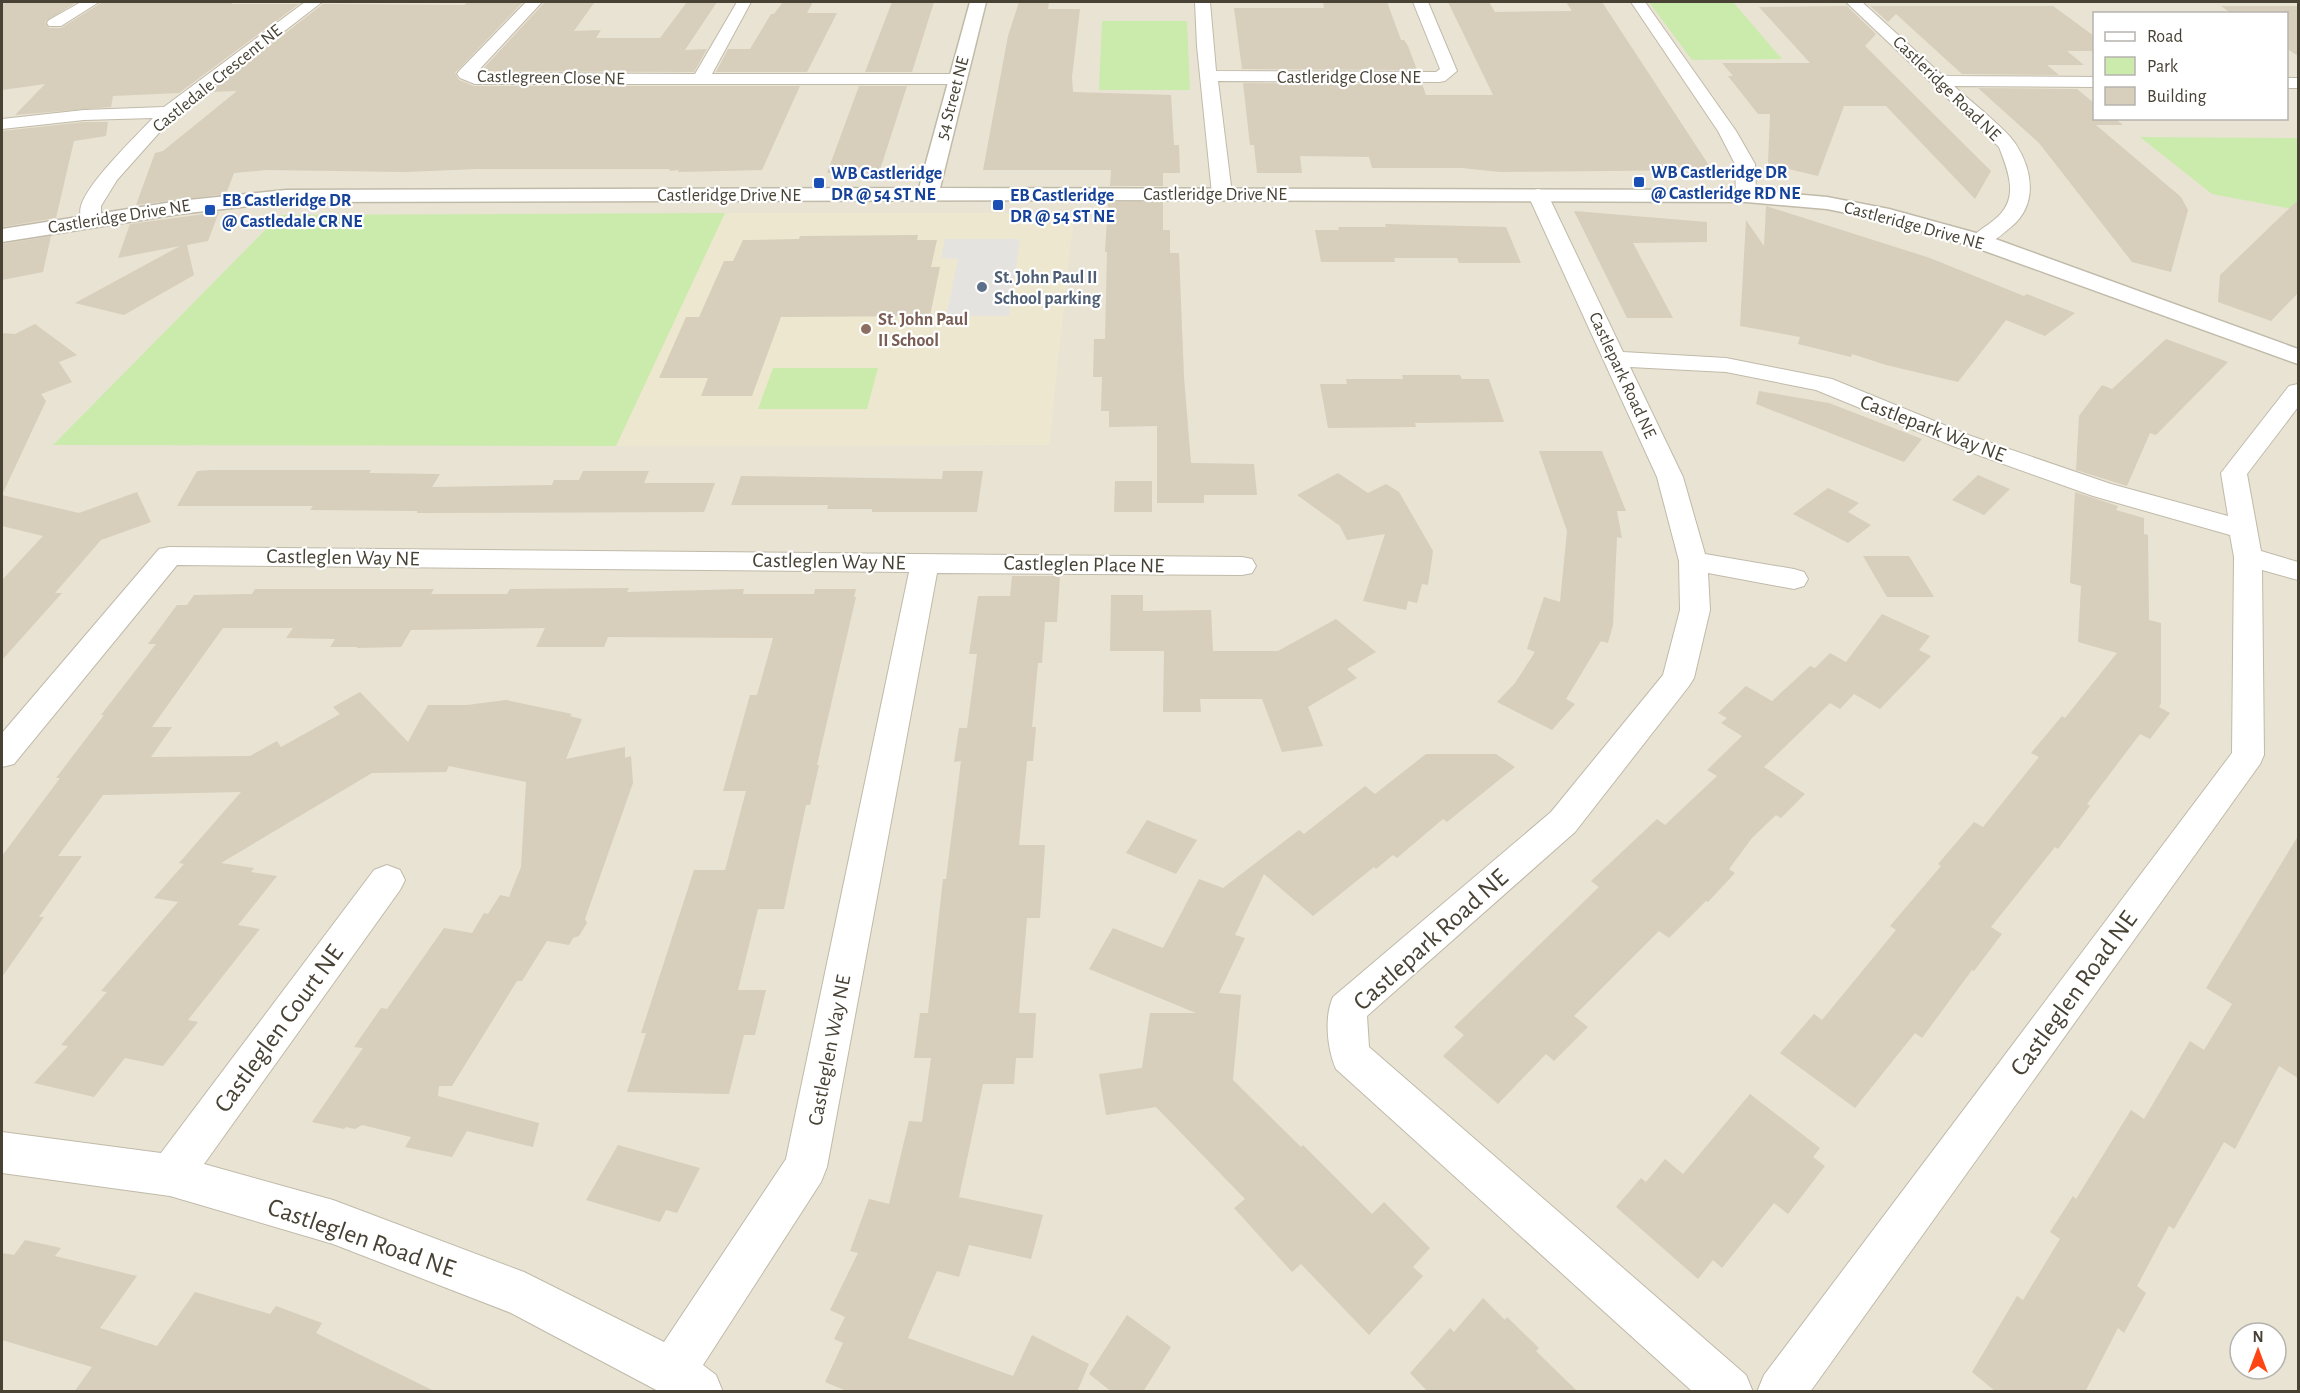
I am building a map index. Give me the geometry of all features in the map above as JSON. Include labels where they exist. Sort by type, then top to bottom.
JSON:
[{"type":"street","points":[[55,23],[91,2]]},
{"type":"street","name":"Castledale Crescent NE","points":[[92,220],[92,206],[109,177],[168,112],[314,2]]},
{"type":"street","name":"Castlegreen Close NE","points":[[534,2],[466,74],[475,79],[956,79]]},
{"type":"street","points":[[701,78],[744,2]]},
{"type":"street","name":"54 Street NE","points":[[928,195],[956,79],[978,2]]},
{"type":"street","points":[[1202,2],[1222,194]]},
{"type":"street","name":"Castleridge Close NE","points":[[1209,76],[1438,77],[1449,71],[1421,2]]},
{"type":"street","points":[[1638,2],[1732,139],[1745,164],[1746,196]]},
{"type":"street","name":"Castleridge Road NE","points":[[1854,2],[2007,145],[2020,175],[2020,198],[2013,214],[1978,241]]},
{"type":"street","points":[[1940,81],[2093,82]]},
{"type":"street","points":[[2,124],[55,116],[112,112],[168,112]]},
{"type":"street","name":"Castleridge Drive NE","points":[[2,236],[214,201],[286,196],[1222,194],[1746,196],[1827,203],[1889,215],[1978,241],[2298,357]]},
{"type":"street","name":"Castlepark Road NE","points":[[1538,195],[1670,477],[1693,561],[1695,610],[1678,678],[1563,822],[1347,1009],[1350,1056],[1729,1392]]},
{"type":"street","name":"Castlepark Way NE","points":[[1615,359],[1726,365],[1823,384],[1962,441],[2246,543]]},
{"type":"street","name":"Castleglen Road NE","points":[[1781,1392],[2248,755],[2246,543],[2234,473],[2298,391]]},
{"type":"street","points":[[2246,543],[2298,571]]},
{"type":"street","name":"Castleglen Way NE","points":[[2,755],[169,556],[925,562],[806,1167],[686,1381]]},
{"type":"street","points":[[1693,561],[1794,579]]},
{"type":"street","name":"Castleglen Place NE","points":[[925,562],[1242,566]]},
{"type":"street","name":"Castleglen Court NE","points":[[170,1175],[387,880]]},
{"type":"street","name":"Castleglen Road NE","points":[[2,1152],[170,1175],[333,1222],[524,1295],[686,1381]]},
{"type":"shaded area","points":[[2,2],[2298,2],[2298,1391],[2,1391]]},
{"type":"shaded area","name":"St. John Paul II School","points":[[725,213],[1074,213],[1049,445],[616,446]]},
{"type":"shaded area","name":"St. John Paul II School parking","points":[[945,239],[1020,239],[1009,316],[946,316],[958,259],[941,258]]},
{"type":"green space","points":[[1649,2],[1733,2],[1782,59],[1692,60]]},
{"type":"green space","points":[[1102,21],[1187,21],[1190,90],[1099,90]]},
{"type":"green space","points":[[2140,137],[2298,138],[2298,210],[2212,194]]},
{"type":"green space","points":[[725,213],[616,446],[53,445],[280,215]]},
{"type":"green space","points":[[773,368],[878,368],[867,409],[758,409]]},
{"type":"building","points":[[687,2],[717,2],[685,50],[707,49],[694,72],[481,71],[544,3],[594,3],[574,31],[601,30],[596,38],[660,38]]},
{"type":"building","points":[[783,2],[813,2],[807,13],[837,13],[807,72],[716,72],[728,49],[750,49],[771,14],[774,14]]},
{"type":"building","points":[[892,2],[934,2],[912,72],[865,72]]},
{"type":"building","points":[[1019,2],[1049,2],[1048,9],[1080,9],[1072,77],[1073,92],[1171,95],[1174,145],[1179,145],[1180,173],[1163,173],[1163,186],[1110,186],[1111,170],[983,170],[1008,36]]},
{"type":"building","points":[[1323,2],[1387,2],[1401,40],[1404,40],[1408,46],[1417,70],[1242,69],[1234,8],[1324,8]]},
{"type":"building","points":[[1448,2],[1489,2],[1495,12],[1572,11],[1566,2],[1602,2],[1712,170],[1500,172],[1462,168],[1372,168],[1369,157],[1300,156],[1302,173],[1257,173],[1254,145],[1250,145],[1243,83],[1422,84],[1426,95],[1493,95]]},
{"type":"building","points":[[2,3],[75,3],[45,22],[49,28],[61,28],[101,3],[299,4],[179,93],[113,96],[111,107],[15,115],[45,84],[2,90]]},
{"type":"building","points":[[467,3],[522,3],[455,73],[459,80],[474,86],[800,86],[762,170],[678,172],[679,170],[669,171],[670,169],[477,169],[405,172],[266,170],[234,173],[226,194],[136,205],[155,153],[163,151],[237,91],[209,92],[323,4],[464,5]]},
{"type":"building","points":[[1847,6],[1876,34],[1865,46],[1991,171],[1975,199],[1886,106],[1844,106],[1818,176],[1768,164],[1770,114],[1758,114],[1728,76],[1733,76],[1722,63],[1810,63],[1759,7]]},
{"type":"building","points":[[1870,6],[2053,6],[2093,35],[2093,51],[2067,51],[2084,65],[2047,65],[2059,75],[1962,74],[1896,14],[1888,22]]},
{"type":"building","points":[[2221,6],[2298,6],[2298,56],[2288,49],[2288,12],[2229,12]]},
{"type":"building","points":[[859,86],[907,86],[879,173],[827,173]]},
{"type":"building","points":[[1978,88],[2077,89],[2093,102],[2093,120],[2117,120],[2123,125],[2096,125],[2181,197],[2188,210],[2171,272],[2132,262],[2039,143]]},
{"type":"building","points":[[84,122],[108,122],[106,136],[74,141],[56,218],[2,227],[2,131]]},
{"type":"building","points":[[2298,200],[2298,293],[2271,321],[2218,302],[2220,275]]},
{"type":"building","points":[[1108,202],[1163,202],[1163,230],[1170,230],[1170,253],[1179,253],[1184,377],[1191,463],[1254,464],[1257,495],[1204,495],[1204,503],[1157,503],[1157,426],[1109,427],[1109,411],[1101,411],[1102,377],[1093,377],[1094,339],[1105,339],[1107,252],[1105,252]]},
{"type":"building","points":[[1766,206],[1930,258],[2024,296],[2027,294],[2075,313],[2045,336],[2006,320],[1958,382],[1886,365],[1852,354],[1851,357],[1798,344],[1800,337],[1740,326],[1746,220],[1764,246]]},
{"type":"building","points":[[1574,211],[1707,222],[1707,242],[1633,243],[1673,318],[1627,318]]},
{"type":"building","points":[[219,212],[208,241],[187,245],[194,275],[124,315],[75,303],[180,246],[118,258],[130,224]]},
{"type":"building","points":[[1385,224],[1506,227],[1521,263],[1459,263],[1457,258],[1394,258],[1395,262],[1321,262],[1315,230],[1339,230],[1338,227],[1386,227]]},
{"type":"building","points":[[918,235],[917,240],[937,240],[931,267],[940,267],[930,316],[781,317],[752,396],[701,396],[708,378],[659,378],[686,317],[699,317],[724,261],[733,261],[743,240],[799,239],[800,236]]},
{"type":"building","points":[[51,236],[43,272],[2,280],[2,244]]},
{"type":"building","points":[[35,324],[77,355],[59,362],[72,382],[41,394],[46,401],[2,495],[2,333],[15,334]]},
{"type":"building","points":[[2166,339],[2228,362],[2156,435],[2150,433],[2127,486],[2076,470],[2079,416],[2102,385],[2112,389]]},
{"type":"building","points":[[1402,375],[1460,375],[1462,379],[1489,379],[1504,422],[1415,423],[1416,427],[1328,428],[1320,384],[1347,384],[1346,379],[1403,379]]},
{"type":"building","points":[[1759,391],[1829,403],[1922,439],[1904,462],[1756,404]]},
{"type":"building","points":[[1539,451],[1602,451],[1626,511],[1617,511],[1622,538],[1617,537],[1613,625],[1608,643],[1601,641],[1566,699],[1575,704],[1552,730],[1497,702],[1515,683],[1535,652],[1527,649],[1544,597],[1560,602],[1567,531]]},
{"type":"building","points":[[371,470],[369,473],[440,474],[432,487],[552,485],[554,480],[579,480],[583,471],[649,471],[644,483],[715,483],[704,512],[417,513],[417,511],[310,510],[313,506],[177,506],[197,471]]},
{"type":"building","points":[[943,471],[983,471],[977,512],[872,512],[872,509],[827,509],[828,505],[731,505],[741,476],[942,479]]},
{"type":"building","points":[[1338,473],[1368,493],[1386,484],[1399,492],[1433,551],[1428,585],[1422,584],[1417,603],[1408,601],[1406,610],[1363,601],[1385,534],[1347,540],[1340,526],[1297,495]]},
{"type":"building","points":[[1978,475],[2010,489],[1984,515],[1952,500]]},
{"type":"building","points":[[1115,481],[1152,481],[1152,512],[1114,512]]},
{"type":"building","points":[[1828,488],[1859,503],[1848,512],[1871,525],[1848,543],[1793,514]]},
{"type":"building","points":[[137,492],[151,522],[101,540],[55,593],[62,593],[2,660],[2,580],[43,536],[2,526],[2,495],[79,513]]},
{"type":"building","points":[[2075,492],[2118,506],[2116,510],[2144,518],[2144,534],[2148,535],[2149,620],[2161,623],[2161,703],[2159,707],[2170,713],[2150,739],[2140,734],[2087,804],[2090,806],[2058,849],[2055,847],[1991,927],[2002,934],[1974,971],[1972,970],[1922,1038],[1915,1033],[1855,1108],[1780,1053],[1814,1014],[1822,1020],[1896,930],[1890,926],[1941,866],[1938,864],[1974,822],[1983,827],[2039,757],[2031,753],[2062,716],[2065,718],[2117,653],[2078,642],[2081,586],[2070,583]]},
{"type":"building","points":[[1863,556],[1909,556],[1934,597],[1887,597]]},
{"type":"building","points":[[1012,576],[1060,576],[1057,622],[1045,622],[1042,663],[1038,663],[1032,727],[1036,727],[1033,761],[1027,761],[1019,845],[1045,845],[1040,918],[1027,918],[1019,1013],[1036,1013],[1033,1058],[1016,1058],[1014,1084],[983,1084],[959,1197],[1043,1215],[1031,1259],[969,1245],[959,1277],[937,1271],[908,1338],[1013,1376],[1032,1335],[1089,1364],[1077,1392],[849,1392],[825,1382],[843,1343],[834,1339],[845,1317],[830,1310],[858,1253],[850,1251],[869,1199],[889,1204],[909,1121],[922,1122],[931,1058],[914,1058],[920,1013],[928,1013],[943,879],[946,879],[961,761],[954,762],[959,728],[967,728],[977,654],[969,654],[978,596],[1010,596]]},
{"type":"building","points":[[629,588],[627,592],[744,589],[743,594],[814,594],[815,589],[856,589],[810,805],[806,805],[784,909],[758,909],[738,990],[766,990],[755,1035],[744,1035],[729,1094],[627,1092],[646,1033],[641,1033],[694,870],[725,870],[746,791],[723,791],[750,695],[757,695],[773,638],[608,637],[604,647],[536,647],[545,628],[411,630],[401,647],[357,648],[330,647],[335,639],[286,638],[293,628],[223,628],[152,727],[172,727],[151,757],[250,756],[277,741],[281,747],[340,714],[333,707],[360,692],[408,742],[428,705],[467,705],[506,700],[572,714],[570,716],[582,719],[566,759],[625,747],[625,758],[631,756],[633,783],[585,919],[587,923],[579,936],[573,938],[569,945],[547,941],[522,981],[517,981],[452,1086],[439,1086],[438,1096],[539,1123],[533,1147],[467,1131],[452,1157],[405,1147],[411,1137],[362,1125],[355,1129],[346,1127],[344,1129],[312,1122],[363,1048],[354,1047],[381,1008],[387,1009],[444,928],[472,933],[484,913],[488,914],[500,895],[509,897],[521,867],[526,782],[449,766],[446,772],[372,773],[221,863],[254,868],[251,872],[277,876],[238,925],[260,929],[188,1020],[198,1022],[163,1066],[125,1058],[94,1097],[34,1083],[68,1046],[61,1045],[107,992],[101,991],[178,902],[154,898],[184,864],[179,863],[241,792],[103,795],[58,856],[82,856],[39,917],[44,917],[2,977],[2,856],[60,778],[56,778],[104,715],[101,715],[156,644],[148,644],[177,605],[187,605],[194,595],[252,594],[255,589],[434,589],[431,594],[507,594],[510,589]]},
{"type":"building","points":[[1111,595],[1143,595],[1143,611],[1211,610],[1213,651],[1278,651],[1336,619],[1376,652],[1347,669],[1357,678],[1308,707],[1323,746],[1282,752],[1262,699],[1200,699],[1201,712],[1163,712],[1164,651],[1110,651]]},
{"type":"building","points":[[1882,614],[1930,636],[1919,650],[1931,656],[1880,709],[1854,694],[1840,709],[1830,703],[1764,767],[1805,794],[1781,818],[1776,815],[1752,838],[1729,869],[1735,873],[1708,902],[1706,901],[1669,938],[1659,931],[1574,1016],[1588,1027],[1554,1061],[1546,1054],[1498,1104],[1443,1056],[1464,1035],[1454,1027],[1599,887],[1591,881],[1657,819],[1665,825],[1717,776],[1707,770],[1742,736],[1721,723],[1727,718],[1718,713],[1746,686],[1772,701],[1810,666],[1815,668],[1830,653],[1846,662]]},
{"type":"building","points":[[1426,754],[1496,754],[1515,767],[1447,822],[1443,819],[1397,858],[1393,855],[1376,869],[1374,867],[1313,916],[1264,874],[1235,935],[1245,938],[1219,993],[1241,995],[1233,1080],[1372,1214],[1384,1202],[1430,1248],[1413,1267],[1423,1276],[1369,1335],[1301,1264],[1292,1272],[1234,1208],[1245,1199],[1156,1107],[1106,1115],[1099,1074],[1142,1068],[1150,1013],[1196,1013],[1089,969],[1113,928],[1163,948],[1199,879],[1223,888],[1299,830],[1304,834],[1365,786],[1375,794]]},
{"type":"building","points":[[1147,820],[1197,840],[1176,874],[1126,853]]},
{"type":"building","points":[[2298,836],[2298,1078],[2279,1066],[2235,1149],[2224,1142],[2174,1229],[2169,1226],[2137,1286],[2146,1293],[2124,1333],[2118,1328],[2085,1392],[1996,1392],[1972,1372],[2017,1296],[2023,1300],[2060,1239],[2050,1232],[2073,1196],[2076,1199],[2131,1110],[2144,1119],[2190,1041],[2204,1050],[2232,1004],[2206,988]]},
{"type":"building","points":[[1750,1094],[1820,1148],[1813,1157],[1825,1166],[1788,1214],[1774,1203],[1722,1268],[1713,1260],[1698,1279],[1616,1207],[1641,1178],[1646,1182],[1665,1159],[1683,1174]]},
{"type":"building","points":[[618,1145],[700,1168],[677,1213],[666,1210],[660,1222],[586,1200]]},
{"type":"building","points":[[25,1240],[61,1248],[55,1256],[137,1276],[100,1328],[157,1346],[195,1292],[270,1314],[276,1306],[322,1323],[316,1333],[436,1392],[74,1392],[92,1367],[2,1340],[2,1253],[14,1255]]},
{"type":"building","points":[[1483,1298],[1505,1320],[1507,1317],[1539,1348],[1536,1351],[1578,1392],[1428,1392],[1410,1373],[1450,1328],[1454,1332]]},
{"type":"building","points":[[1127,1315],[1171,1347],[1143,1392],[1112,1392],[1089,1374]]},
{"type":"place","name":"WB Castleridge DR @ Castleridge RD NE","points":[[1639,182]]},
{"type":"place","name":"WB Castleridge DR @ 54 ST NE","points":[[819,183]]},
{"type":"place","name":"EB Castleridge DR @ 54 ST NE","points":[[998,205]]},
{"type":"place","name":"EB Castleridge DR @ Castledale CR NE","points":[[210,210]]},
{"type":"place","name":"St. John Paul II School parking","points":[[982,287]]},
{"type":"place","name":"St. John Paul II School","points":[[866,329]]}]
